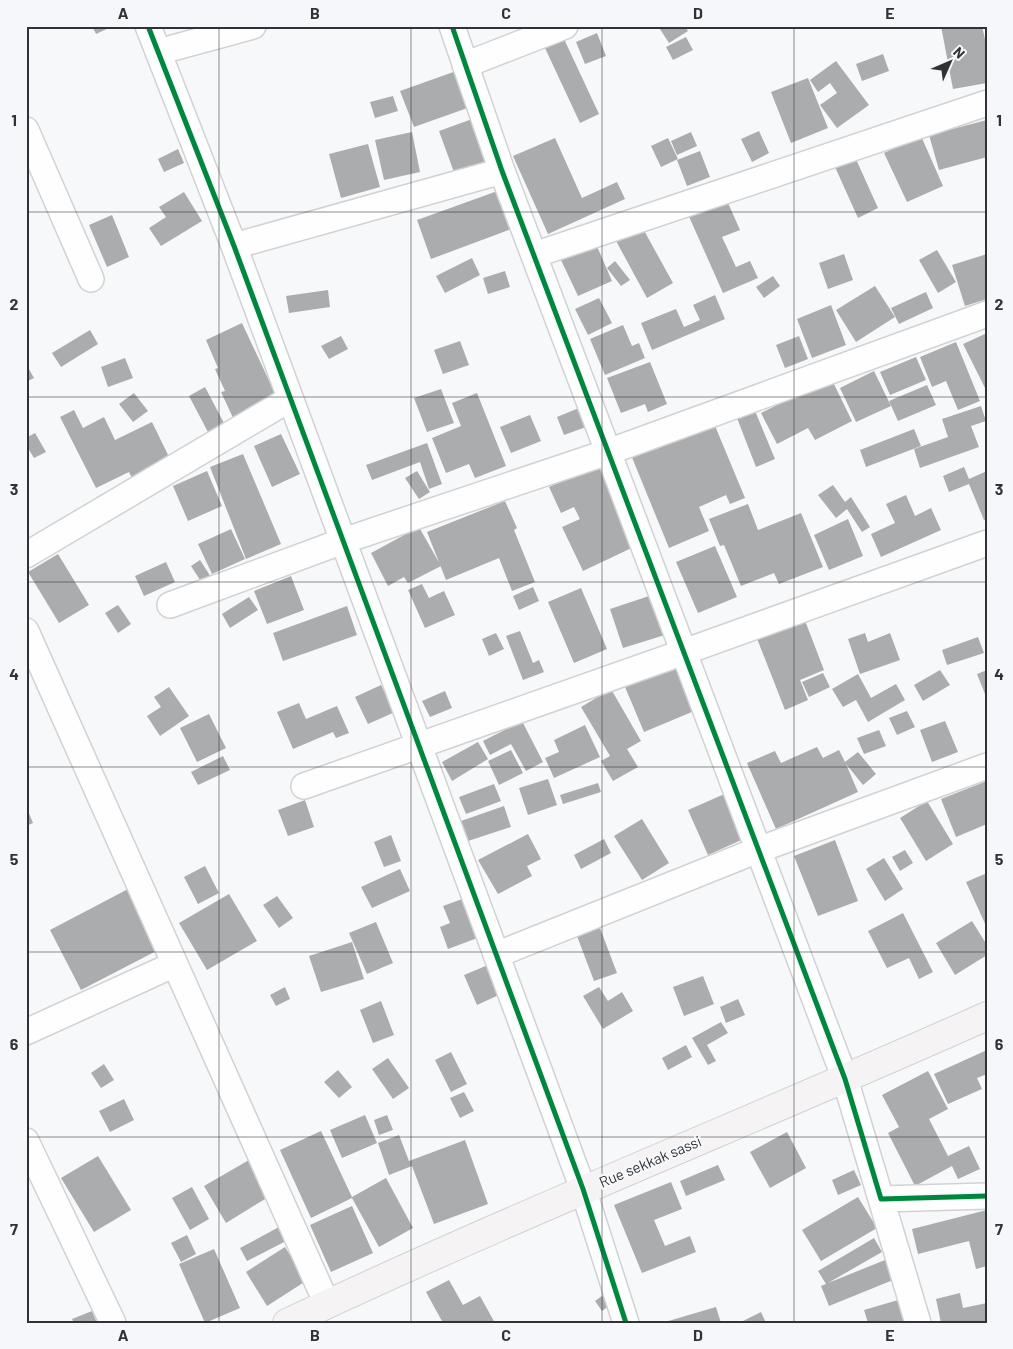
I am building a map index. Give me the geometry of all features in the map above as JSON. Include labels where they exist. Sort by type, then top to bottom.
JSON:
[{"type":"street","points":[[148,26],[234,246],[583,1189],[626,1323]]},
{"type":"street","points":[[158,52],[253,26]]},
{"type":"street","points":[[452,26],[502,171],[845,1079],[918,1323]]},
{"type":"street","points":[[465,65],[565,26]]},
{"type":"street","points":[[534,255],[987,103]]},
{"type":"street","points":[[26,130],[91,279]]},
{"type":"street","points":[[234,246],[502,171]]},
{"type":"street","points":[[170,605],[343,541],[608,452],[987,314]]},
{"type":"street","points":[[26,555],[290,399]]},
{"type":"street","points":[[304,786],[987,543]]},
{"type":"street","points":[[26,631],[327,1304]]},
{"type":"street","points":[[496,955],[758,850],[987,766]]},
{"type":"street","points":[[26,1032],[175,964]]},
{"type":"street","name":"Rue sekkak sassi","points":[[287,1323],[583,1189],[845,1079],[987,1016]]},
{"type":"street","points":[[26,1141],[113,1323]]},
{"type":"street","points":[[881,1199],[987,1196]]},
{"type":"building","points":[[92,26],[113,26],[96,34]]},
{"type":"building","points":[[658,26],[685,26],[688,31],[669,43]]},
{"type":"building","points":[[941,26],[982,26],[987,48],[987,83],[953,89]]},
{"type":"building","points":[[597,33],[606,56],[585,64],[576,42]]},
{"type":"building","points":[[686,37],[693,50],[673,60],[666,47]]},
{"type":"building","points":[[564,39],[599,114],[580,123],[545,48]]},
{"type":"building","points":[[883,54],[889,71],[862,81],[856,64]]},
{"type":"building","points":[[836,61],[869,105],[837,128],[820,105],[837,93],[830,83],[818,92],[810,80]]},
{"type":"building","points":[[459,70],[473,106],[414,127],[400,91]]},
{"type":"building","points":[[808,78],[828,128],[791,143],[771,92]]},
{"type":"building","points":[[393,96],[398,111],[375,118],[370,102]]},
{"type":"building","points":[[475,118],[491,163],[455,175],[439,131]]},
{"type":"building","points":[[987,120],[987,157],[939,170],[929,135]]},
{"type":"building","points":[[759,131],[769,153],[752,162],[741,139]]},
{"type":"building","points":[[412,132],[420,172],[384,180],[375,140]]},
{"type":"building","points":[[691,132],[697,146],[677,155],[671,141]]},
{"type":"building","points":[[921,136],[943,186],[907,202],[884,153]]},
{"type":"building","points":[[555,138],[582,198],[617,182],[625,199],[548,234],[513,156]]},
{"type":"building","points":[[668,138],[678,159],[661,167],[651,146]]},
{"type":"building","points":[[368,144],[380,187],[341,198],[329,154]]},
{"type":"building","points":[[178,149],[184,163],[164,172],[158,159]]},
{"type":"building","points":[[700,151],[710,177],[687,186],[677,160]]},
{"type":"building","points":[[855,157],[878,208],[858,218],[835,167]]},
{"type":"building","points":[[503,189],[517,227],[431,259],[417,220]]},
{"type":"building","points":[[184,192],[202,221],[161,246],[149,228],[166,217],[159,207]]},
{"type":"building","points":[[725,196],[740,230],[722,237],[736,267],[750,261],[758,278],[723,293],[687,212]]},
{"type":"building","points":[[112,215],[129,257],[107,267],[89,225]]},
{"type":"building","points":[[641,225],[673,283],[647,298],[615,239]]},
{"type":"building","points":[[596,244],[612,281],[578,296],[561,260]]},
{"type":"building","points":[[937,250],[956,282],[938,293],[919,260]]},
{"type":"building","points":[[844,254],[853,280],[828,289],[819,263]]},
{"type":"building","points":[[987,254],[987,299],[965,306],[952,265]]},
{"type":"building","points":[[472,258],[480,275],[445,293],[436,276]]},
{"type":"building","points":[[615,261],[630,280],[621,286],[607,268]]},
{"type":"building","points":[[505,271],[510,287],[488,294],[483,278]]},
{"type":"building","points":[[773,276],[780,286],[764,298],[756,287]]},
{"type":"building","points":[[875,286],[895,317],[856,342],[836,310]]},
{"type":"building","points":[[328,290],[330,307],[289,313],[286,296]]},
{"type":"building","points":[[926,292],[933,308],[899,324],[891,308]]},
{"type":"building","points":[[715,295],[725,319],[652,350],[641,323],[676,309],[684,327],[700,320],[693,305]]},
{"type":"building","points":[[599,298],[612,323],[588,335],[575,309]]},
{"type":"building","points":[[831,305],[846,345],[812,358],[797,319]]},
{"type":"building","points":[[242,323],[279,402],[235,422],[221,392],[225,391],[215,369],[218,368],[206,340]]},
{"type":"building","points":[[623,325],[632,346],[639,343],[645,358],[605,375],[590,339]]},
{"type":"building","points":[[90,330],[98,344],[61,367],[52,353]]},
{"type":"building","points":[[987,333],[987,392],[963,344]]},
{"type":"building","points":[[341,336],[348,349],[329,359],[321,346]]},
{"type":"building","points":[[799,336],[808,359],[785,368],[776,345]]},
{"type":"building","points":[[460,341],[469,365],[443,374],[434,350]]},
{"type":"building","points":[[956,342],[980,401],[958,410],[946,381],[932,387],[920,357]]},
{"type":"building","points":[[916,357],[926,380],[890,395],[880,372]]},
{"type":"building","points":[[125,358],[133,378],[108,387],[101,367]]},
{"type":"building","points":[[650,362],[667,404],[648,412],[645,404],[621,413],[607,378]]},
{"type":"building","points":[[26,364],[34,378],[26,382]]},
{"type":"building","points":[[874,371],[891,406],[856,422],[840,388]]},
{"type":"building","points":[[831,378],[852,421],[815,440],[808,428],[777,444],[761,413]]},
{"type":"building","points":[[927,385],[936,405],[898,421],[889,401]]},
{"type":"building","points":[[205,387],[225,425],[209,434],[189,396]]},
{"type":"building","points":[[441,389],[454,423],[427,432],[414,398]]},
{"type":"building","points":[[134,393],[148,411],[133,422],[119,404]]},
{"type":"building","points":[[477,393],[506,466],[475,478],[469,464],[446,473],[432,438],[461,426],[452,403]]},
{"type":"building","points":[[753,406],[775,459],[756,467],[735,413]]},
{"type":"building","points":[[981,406],[986,421],[971,426],[979,447],[920,468],[914,449],[948,437],[942,419]]},
{"type":"building","points":[[579,408],[586,427],[564,435],[557,417]]},
{"type":"building","points":[[74,410],[83,428],[104,417],[115,440],[152,422],[170,459],[132,478],[129,472],[96,488],[60,417]]},
{"type":"building","points":[[530,415],[541,441],[511,453],[500,427]]},
{"type":"building","points":[[713,421],[745,498],[730,504],[726,495],[699,507],[709,531],[669,548],[631,455]]},
{"type":"building","points":[[914,429],[921,446],[866,467],[860,450]]},
{"type":"building","points":[[35,433],[46,452],[34,458],[26,445],[26,438]]},
{"type":"building","points":[[281,434],[300,474],[272,487],[254,446]]},
{"type":"building","points":[[427,443],[442,484],[429,489],[420,462],[372,480],[366,465]]},
{"type":"building","points":[[243,454],[281,544],[246,559],[210,467]]},
{"type":"building","points":[[602,463],[640,544],[583,571],[562,527],[580,519],[574,507],[561,513],[549,487]]},
{"type":"building","points":[[964,467],[969,479],[987,471],[987,519],[984,520],[969,484],[949,492],[943,476]]},
{"type":"building","points":[[207,471],[222,506],[188,521],[173,486]]},
{"type":"building","points":[[417,471],[430,492],[419,499],[405,478]]},
{"type":"building","points":[[833,485],[845,502],[851,497],[870,527],[862,532],[847,509],[836,518],[818,495]]},
{"type":"building","points":[[906,495],[915,516],[931,508],[941,530],[881,557],[871,534],[895,523],[886,504]]},
{"type":"building","points":[[505,501],[517,528],[514,530],[535,582],[512,591],[499,558],[446,580],[427,532]]},
{"type":"building","points":[[748,504],[758,530],[801,513],[823,567],[779,584],[774,573],[741,586],[724,545],[720,546],[709,519]]},
{"type":"building","points":[[848,519],[863,556],[829,570],[814,535]]},
{"type":"building","points":[[419,527],[441,566],[408,583],[404,577],[388,586],[371,553]]},
{"type":"building","points":[[231,529],[245,559],[212,574],[198,544]]},
{"type":"building","points":[[715,546],[737,597],[698,613],[676,562]]},
{"type":"building","points":[[58,554],[89,605],[59,623],[28,572]]},
{"type":"building","points":[[200,560],[211,577],[202,583],[191,566]]},
{"type":"building","points":[[166,562],[175,582],[144,596],[135,576]]},
{"type":"building","points":[[291,576],[304,610],[267,624],[254,591]]},
{"type":"building","points":[[422,584],[429,598],[444,591],[455,615],[425,628],[408,590]]},
{"type":"building","points":[[533,587],[539,601],[519,610],[513,596]]},
{"type":"building","points":[[581,588],[607,649],[574,663],[548,602]]},
{"type":"building","points":[[655,594],[668,634],[623,648],[610,609]]},
{"type":"building","points":[[249,597],[258,610],[230,628],[222,614]]},
{"type":"building","points":[[118,605],[131,624],[118,633],[105,613]]},
{"type":"building","points":[[347,606],[357,635],[283,661],[273,633]]},
{"type":"building","points":[[804,618],[824,670],[800,680],[808,700],[785,710],[756,636]]},
{"type":"building","points":[[520,631],[533,663],[539,660],[544,672],[523,680],[506,636]]},
{"type":"building","points":[[496,633],[504,649],[489,656],[482,639]]},
{"type":"building","points":[[865,633],[868,642],[890,633],[900,660],[860,674],[848,639]]},
{"type":"building","points":[[978,637],[984,653],[947,665],[942,650]]},
{"type":"building","points":[[681,665],[699,709],[644,732],[625,687]]},
{"type":"building","points":[[940,670],[950,685],[923,701],[914,685]]},
{"type":"building","points":[[987,670],[987,699],[977,674]]},
{"type":"building","points":[[823,673],[830,687],[809,697],[802,682]]},
{"type":"building","points":[[858,674],[871,698],[896,684],[905,700],[868,722],[856,700],[843,707],[832,689]]},
{"type":"building","points":[[381,685],[395,712],[368,724],[355,697]]},
{"type":"building","points":[[169,687],[189,716],[160,736],[147,716],[161,707],[154,697]]},
{"type":"building","points":[[611,689],[641,741],[627,749],[638,767],[613,781],[601,761],[610,756],[581,707]]},
{"type":"building","points":[[445,691],[452,708],[430,717],[422,701]]},
{"type":"building","points":[[299,703],[306,719],[337,706],[349,733],[336,738],[333,732],[293,749],[277,712]]},
{"type":"building","points":[[907,711],[915,727],[897,735],[889,718]]},
{"type":"building","points":[[209,714],[226,748],[197,762],[180,728]]},
{"type":"building","points":[[522,721],[543,762],[526,771],[511,744],[490,755],[483,741]]},
{"type":"building","points":[[945,721],[958,752],[932,762],[920,730]]},
{"type":"building","points":[[585,725],[600,757],[554,778],[545,758],[559,752],[554,740]]},
{"type":"building","points":[[879,730],[886,746],[864,754],[857,738]]},
{"type":"building","points":[[478,742],[488,759],[452,781],[442,762]]},
{"type":"building","points":[[817,747],[823,758],[839,750],[845,762],[858,752],[876,774],[863,785],[846,764],[858,792],[776,829],[747,763],[775,751],[781,763]]},
{"type":"building","points":[[511,750],[523,773],[499,785],[488,761]]},
{"type":"building","points":[[223,756],[230,770],[198,785],[191,772]]},
{"type":"building","points":[[548,779],[557,805],[528,815],[519,788]]},
{"type":"building","points":[[987,781],[987,824],[956,837],[941,799]]},
{"type":"building","points":[[598,783],[601,792],[563,804],[560,795]]},
{"type":"building","points":[[494,784],[501,801],[466,814],[459,797]]},
{"type":"building","points":[[729,792],[748,837],[708,855],[688,810]]},
{"type":"building","points":[[305,800],[314,827],[288,836],[278,810]]},
{"type":"building","points":[[927,801],[953,844],[926,861],[900,818]]},
{"type":"building","points":[[26,806],[33,823],[26,826]]},
{"type":"building","points":[[504,806],[511,827],[468,841],[461,821]]},
{"type":"building","points":[[642,819],[669,863],[642,880],[614,836]]},
{"type":"building","points":[[528,834],[541,859],[527,866],[532,876],[498,894],[478,860]]},
{"type":"building","points":[[391,835],[401,861],[384,867],[374,842]]},
{"type":"building","points":[[604,839],[611,853],[581,869],[574,855]]},
{"type":"building","points":[[835,840],[858,901],[818,916],[794,856]]},
{"type":"building","points":[[905,850],[913,863],[900,871],[892,857]]},
{"type":"building","points":[[884,858],[903,889],[885,901],[866,869]]},
{"type":"building","points":[[205,866],[219,893],[198,904],[184,877]]},
{"type":"building","points":[[400,869],[410,891],[372,908],[361,887]]},
{"type":"building","points":[[987,873],[987,928],[966,882]]},
{"type":"building","points":[[130,888],[162,948],[81,990],[50,930]]},
{"type":"building","points":[[229,894],[257,941],[207,970],[179,923]]},
{"type":"building","points":[[277,896],[293,918],[279,928],[263,905]]},
{"type":"building","points":[[465,898],[480,937],[448,949],[440,927],[450,923],[443,906]]},
{"type":"building","points":[[903,913],[933,972],[919,979],[909,958],[887,968],[868,931]]},
{"type":"building","points":[[972,921],[987,945],[987,955],[955,975],[936,943]]},
{"type":"building","points":[[376,922],[393,963],[367,974],[349,933]]},
{"type":"building","points":[[600,928],[617,973],[594,981],[577,936]]},
{"type":"building","points":[[352,942],[364,979],[321,992],[309,956]]},
{"type":"building","points":[[488,965],[501,994],[477,1005],[464,975]]},
{"type":"building","points":[[703,976],[714,1004],[684,1016],[673,987]]},
{"type":"building","points":[[285,987],[290,999],[276,1006],[270,995]]},
{"type":"building","points":[[599,987],[608,1001],[622,992],[633,1011],[603,1029],[583,996]]},
{"type":"building","points":[[738,999],[745,1015],[726,1023],[720,1007]]},
{"type":"building","points":[[381,1001],[394,1035],[373,1043],[360,1010]]},
{"type":"building","points":[[721,1022],[728,1033],[707,1045],[716,1061],[708,1065],[692,1038]]},
{"type":"building","points":[[686,1045],[692,1057],[668,1070],[662,1058]]},
{"type":"building","points":[[987,1050],[987,1074],[977,1078],[982,1089],[948,1104],[934,1074]]},
{"type":"building","points":[[451,1052],[467,1084],[451,1092],[435,1060]]},
{"type":"building","points":[[388,1058],[409,1088],[393,1099],[372,1069]]},
{"type":"building","points":[[104,1064],[114,1080],[101,1088],[91,1073]]},
{"type":"building","points":[[338,1070],[352,1087],[339,1098],[324,1082]]},
{"type":"building","points":[[928,1071],[948,1109],[929,1119],[948,1156],[969,1146],[980,1169],[958,1179],[952,1166],[915,1186],[888,1133],[899,1127],[882,1095]]},
{"type":"building","points":[[464,1092],[474,1111],[460,1118],[450,1098]]},
{"type":"building","points":[[124,1099],[134,1120],[110,1132],[99,1111]]},
{"type":"building","points":[[365,1115],[377,1143],[342,1158],[330,1130]]},
{"type":"building","points":[[387,1115],[393,1130],[379,1135],[374,1120]]},
{"type":"building","points":[[321,1131],[352,1197],[386,1178],[413,1228],[379,1247],[352,1198],[311,1218],[280,1150]]},
{"type":"building","points":[[787,1132],[806,1168],[770,1188],[750,1152]]},
{"type":"building","points":[[399,1135],[409,1161],[465,1140],[488,1204],[434,1224],[412,1166],[389,1175],[378,1143]]},
{"type":"building","points":[[98,1156],[131,1210],[94,1232],[61,1178]]},
{"type":"building","points":[[249,1160],[270,1196],[226,1223],[204,1186]]},
{"type":"building","points":[[718,1165],[725,1180],[686,1196],[680,1181]]},
{"type":"building","points":[[854,1170],[861,1185],[838,1195],[832,1180]]},
{"type":"building","points":[[671,1182],[682,1209],[654,1220],[665,1246],[690,1236],[696,1252],[642,1273],[614,1205]]},
{"type":"building","points":[[192,1187],[209,1219],[190,1230],[172,1198]]},
{"type":"building","points":[[858,1197],[877,1228],[821,1261],[802,1230]]},
{"type":"building","points":[[352,1206],[373,1253],[331,1272],[310,1225]]},
{"type":"building","points":[[987,1210],[987,1266],[976,1269],[969,1241],[918,1254],[912,1229]]},
{"type":"building","points":[[279,1227],[286,1241],[247,1261],[240,1248]]},
{"type":"building","points":[[187,1235],[196,1254],[181,1262],[171,1243]]},
{"type":"building","points":[[874,1238],[882,1252],[828,1283],[885,1260],[893,1280],[829,1306],[821,1286],[826,1284],[818,1271]]},
{"type":"building","points":[[285,1247],[306,1281],[267,1306],[246,1272]]},
{"type":"building","points":[[214,1249],[240,1308],[205,1323],[179,1264]]},
{"type":"building","points":[[449,1280],[463,1305],[480,1296],[495,1323],[443,1323],[426,1292]]},
{"type":"building","points":[[613,1288],[620,1298],[602,1311],[595,1301]]},
{"type":"building","points":[[960,1293],[963,1308],[987,1303],[987,1323],[941,1323],[936,1299]]},
{"type":"building","points":[[898,1300],[904,1323],[868,1323],[864,1310]]},
{"type":"building","points":[[716,1307],[721,1323],[665,1323],[665,1322]]},
{"type":"building","points":[[92,1311],[97,1323],[74,1323],[72,1319]]},
{"type":"building","points":[[761,1312],[766,1323],[739,1323]]},
{"type":"cycle path","points":[[148,26],[234,246],[583,1189],[626,1323]]},
{"type":"cycle path","points":[[452,26],[502,171],[845,1079],[881,1199],[987,1196]]}]
